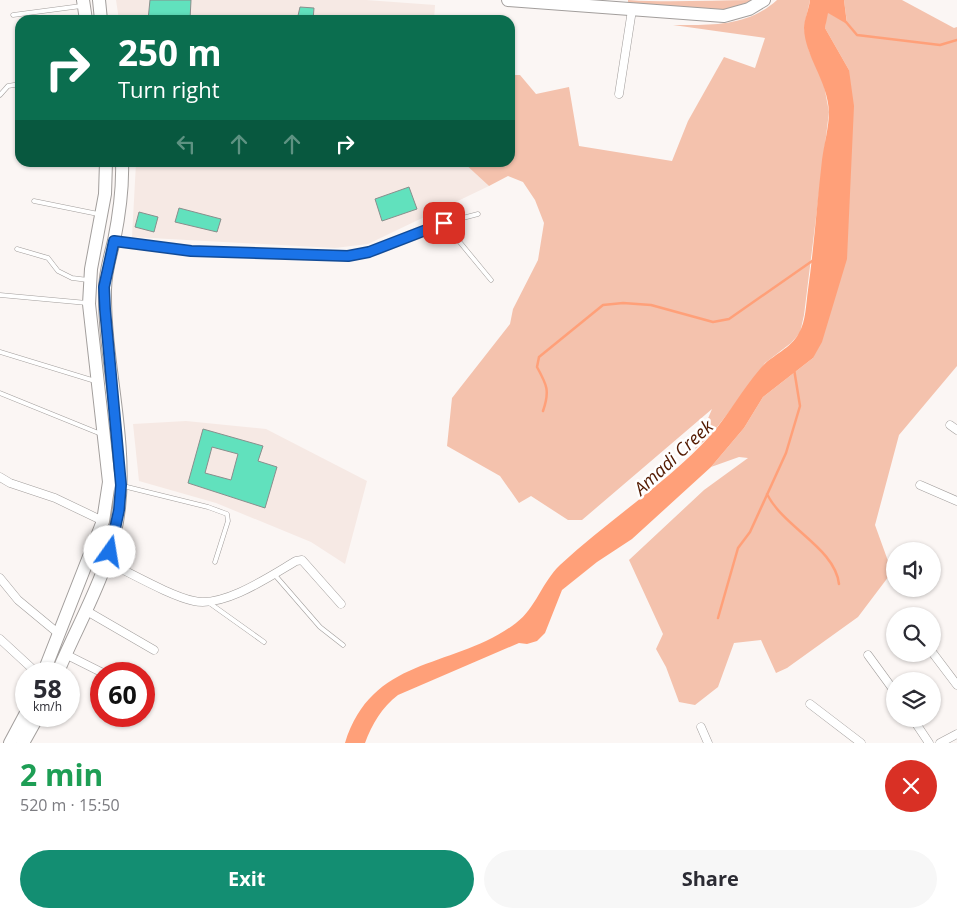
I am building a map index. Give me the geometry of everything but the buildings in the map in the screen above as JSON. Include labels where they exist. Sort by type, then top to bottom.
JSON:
[{"type":"main road","points":[[99,0],[101,15]]},
{"type":"main road","points":[[508,0],[724,16],[750,9],[764,0]]},
{"type":"main road","points":[[48,662],[104,521],[109,482],[89,304],[90,281],[102,215],[106,167]]},
{"type":"main road","points":[[62,662],[107,562],[113,541],[121,485],[104,287],[121,199],[122,167]]},
{"type":"main road","points":[[10,743],[19,727]]},
{"type":"main road","points":[[23,743],[32,727]]},
{"type":"street","points":[[619,94],[632,10]]},
{"type":"street","points":[[950,425],[957,430]]},
{"type":"street","points":[[0,477],[10,483],[55,498],[104,521]]},
{"type":"street","points":[[920,485],[957,501]]},
{"type":"street","points":[[107,562],[195,602],[208,602],[254,586],[296,561],[302,560],[341,604]]},
{"type":"street","points":[[0,578],[18,600],[59,634]]},
{"type":"street","points":[[84,610],[154,650]]},
{"type":"street","points":[[0,639],[25,662]]},
{"type":"street","points":[[65,654],[90,666]]},
{"type":"street","points":[[868,655],[886,680]]},
{"type":"street","points":[[940,662],[957,685]]},
{"type":"street","points":[[810,704],[860,743]]},
{"type":"street","points":[[918,727],[929,743]]},
{"type":"street","points":[[701,728],[708,743]]},
{"type":"street","points":[[940,743],[957,734]]},
{"type":"lane","points":[[13,14],[83,3]]},
{"type":"lane","points":[[0,95],[8,86],[15,85]]},
{"type":"lane","points":[[34,201],[102,215]]},
{"type":"lane","points":[[114,241],[191,251],[348,256],[369,252],[444,223],[478,214]]},
{"type":"lane","points":[[444,223],[491,280]]},
{"type":"lane","points":[[17,249],[48,258],[58,271],[72,278],[90,281]]},
{"type":"lane","points":[[0,295],[89,304]]},
{"type":"lane","points":[[0,352],[98,382]]},
{"type":"lane","points":[[0,393],[103,435]]},
{"type":"lane","points":[[121,485],[208,507],[227,514],[228,521],[215,562]]},
{"type":"lane","points":[[274,574],[320,627],[344,645]]},
{"type":"lane","points":[[208,602],[264,642]]},
{"type":"shaded area","points":[[116,0],[366,0],[435,5],[434,15],[118,15]]},
{"type":"shaded area","points":[[628,0],[754,0],[729,9],[715,10],[628,3]]},
{"type":"shaded area","points":[[777,0],[810,0],[804,27],[809,51],[823,80],[829,112],[804,315],[800,333],[791,343],[765,363],[710,436],[695,449],[712,409],[582,520],[568,520],[531,496],[519,503],[500,476],[447,446],[452,398],[510,324],[513,309],[538,260],[544,223],[535,200],[523,182],[508,176],[489,186],[468,167],[515,167],[515,75],[520,75],[536,94],[569,87],[579,146],[672,161],[688,121],[724,57],[755,68],[765,38],[673,25],[728,23],[741,20],[766,9]]},
{"type":"shaded area","points":[[810,0],[844,0],[847,24],[828,13],[825,28],[849,70],[854,106],[847,259],[822,342],[813,358],[763,397],[744,428],[711,467],[632,539],[597,562],[562,590],[545,633],[537,641],[527,644],[519,643],[398,695],[378,716],[365,743],[345,743],[358,714],[375,693],[395,678],[492,638],[523,617],[548,579],[560,565],[694,453],[718,427],[764,364],[791,344],[799,333],[805,312],[829,112],[825,90],[805,39],[804,25]]},
{"type":"shaded area","points":[[844,0],[902,0],[954,28],[957,27],[957,366],[899,435],[875,525],[886,555],[886,580],[858,617],[787,668],[776,673],[761,640],[734,643],[718,687],[695,705],[679,702],[666,667],[656,649],[663,634],[629,560],[704,490],[748,458],[739,457],[711,467],[744,428],[763,397],[813,358],[849,70],[825,28],[827,12],[847,23]]},
{"type":"shaded area","points":[[136,167],[468,167],[489,186],[368,244],[335,248],[132,237]]},
{"type":"shaded area","points":[[186,421],[266,429],[367,481],[345,564],[311,542],[216,503],[139,481],[133,424]]},
{"type":"waterway","points":[[846,22],[857,35],[940,45],[957,40]]},
{"type":"waterway","points":[[543,411],[547,393],[537,367],[539,357],[603,305],[623,303],[651,305],[713,322],[729,319],[815,259]]},
{"type":"waterway","points":[[718,618],[738,548],[750,532],[786,453],[800,406],[794,369]]},
{"type":"waterway","points":[[767,494],[785,517],[828,560],[835,571],[839,584]]},
{"type":"route","points":[[110,552],[119,510],[121,485],[112,374],[107,344],[104,287],[114,241],[191,251],[348,256],[369,252],[394,240],[444,223]]},
{"type":"water label","name":"Amadi Creek","points":[[673,457]]}]
